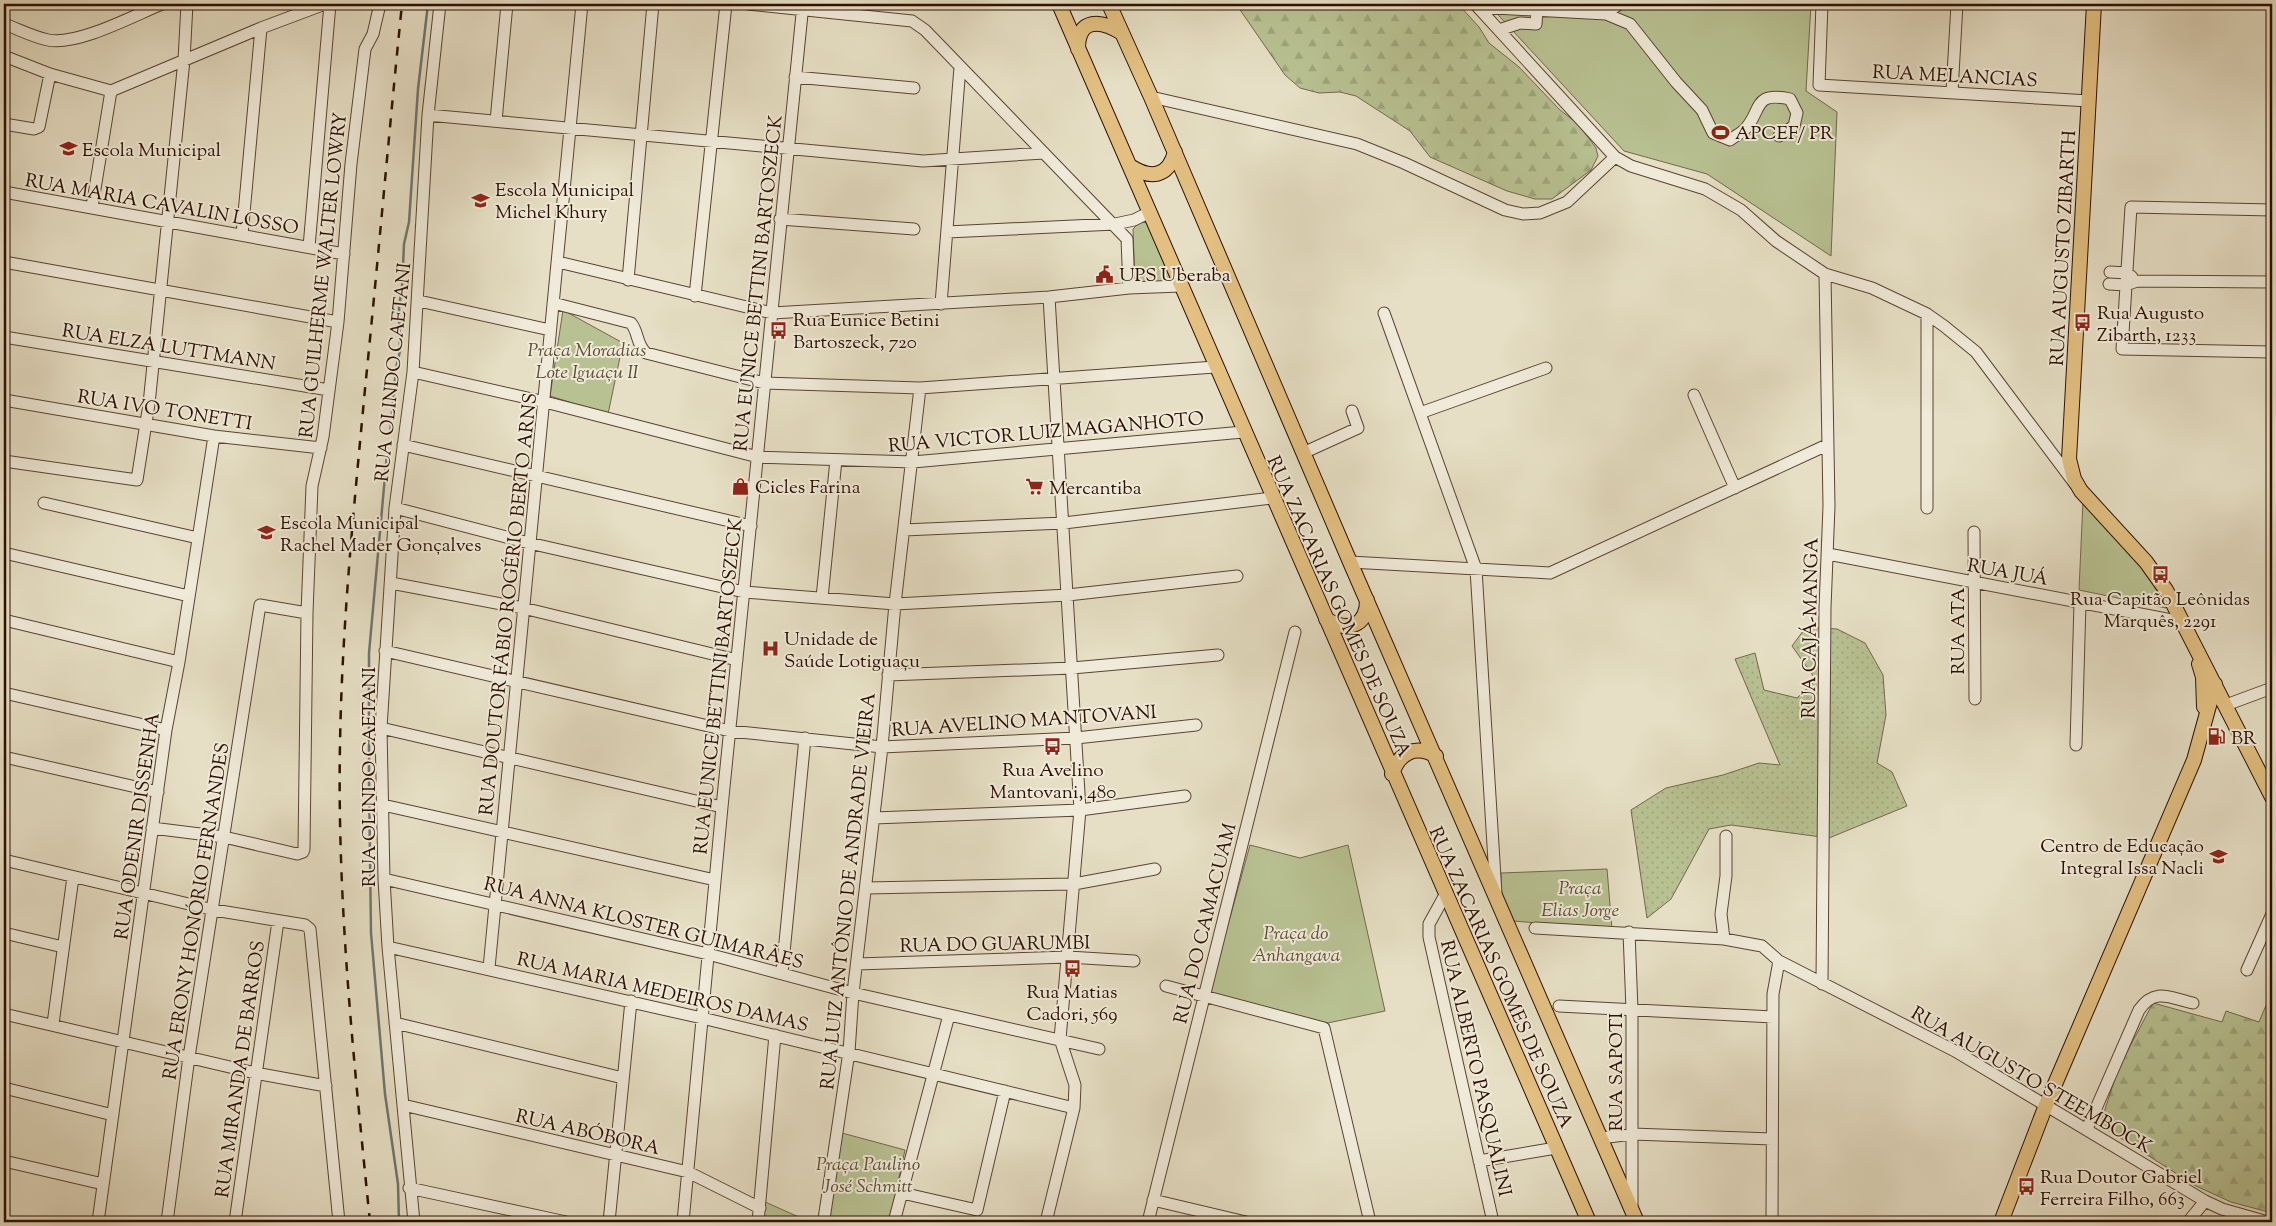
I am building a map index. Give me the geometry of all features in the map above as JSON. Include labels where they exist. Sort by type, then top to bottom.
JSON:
[{"type":"main road","name":"RUA ZACARIAS GOMES DE SOUZA","points":[[1059,4],[1215,367],[1588,1222]]},
{"type":"main road","name":"RUA ZACARIAS GOMES DE SOUZA","points":[[1109,4],[1175,152],[1350,562],[1635,1217]]},
{"type":"main road","name":"RUA AUGUSTO ZIBARTH","points":[[2094,4],[2069,459],[2074,479],[2081,491],[2152,570],[2170,597],[2195,649]]},
{"type":"main road","points":[[1078,49],[1078,39],[1083,30],[1092,24],[1102,23],[1122,33]]},
{"type":"main road","points":[[1130,166],[1146,174],[1164,171],[1172,163],[1175,152]]},
{"type":"main road","points":[[1326,619],[1335,625],[1345,627],[1354,625],[1362,618],[1367,609],[1367,600]]},
{"type":"main road","points":[[2195,649],[2215,684],[2272,797]]},
{"type":"main road","points":[[2195,649],[2203,677],[2204,723]]},
{"type":"main road","points":[[2001,1222],[2046,1105],[2194,760],[2215,684]]},
{"type":"main road","points":[[2204,723],[2217,710],[2227,708]]},
{"type":"main road","points":[[1392,774],[1396,762],[1404,754],[1414,750],[1426,750],[1436,756]]},
{"type":"street","points":[[4,24],[48,40],[80,38],[162,4]]},
{"type":"street","points":[[4,461],[137,480],[153,362],[166,220],[184,60],[187,4]]},
{"type":"street","points":[[4,56],[50,74],[111,91],[260,28],[325,4]]},
{"type":"street","points":[[309,247],[330,4]]},
{"type":"street","name":"RUA GUILHERME WALTER LOWRY","points":[[224,837],[297,854],[303,852],[305,845],[307,612],[312,486],[321,448],[338,322],[351,164],[365,49],[373,34],[380,4]]},
{"type":"street","points":[[440,6],[450,4]]},
{"type":"street","points":[[496,121],[507,4]]},
{"type":"street","name":"RUA DOUTOR FÁBIO ROGÉRIO BERTO ARNS","points":[[488,968],[515,681],[545,402],[568,128],[582,4]]},
{"type":"street","points":[[628,280],[653,4]]},
{"type":"street","points":[[696,296],[726,4]]},
{"type":"street","points":[[748,4],[803,6],[912,21],[925,30],[960,68],[1115,224],[1127,239]]},
{"type":"street","points":[[1606,14],[1619,4]]},
{"type":"street","name":"RUA MELANCIAS","points":[[1822,4],[1820,85],[2089,101]]},
{"type":"street","points":[[1952,92],[1957,4]]},
{"type":"street","points":[[1476,5],[1606,14],[1630,24],[1676,82],[1702,110],[1713,132],[1730,140],[1747,128],[1758,104],[1775,96],[1790,99],[1797,113],[1794,126],[1779,136]]},
{"type":"street","points":[[1476,5],[1615,157],[1631,166],[1705,189],[1741,210],[1776,240],[1824,274],[1872,288],[1927,314],[1976,352],[2054,458],[2081,491]]},
{"type":"street","name":"RUA OLINDO CAETANI","points":[[414,1222],[388,947],[384,879],[381,728],[395,508],[413,372],[419,301],[428,115],[440,6]]},
{"type":"street","name":"RUA EUNICE BETTINI BARTOSZECK","points":[[683,1222],[780,219],[803,6]]},
{"type":"street","points":[[1520,23],[1521,8]]},
{"type":"street","points":[[1499,30],[1520,23],[1536,24],[1538,10]]},
{"type":"street","points":[[242,235],[260,28]]},
{"type":"street","points":[[940,304],[960,68]]},
{"type":"street","points":[[4,124],[34,129],[39,128],[50,74]]},
{"type":"street","points":[[795,78],[914,88]]},
{"type":"street","points":[[92,207],[111,91]]},
{"type":"street","points":[[1151,97],[1357,144],[1404,163],[1504,210],[1523,214],[1540,213],[1567,202],[1615,157]]},
{"type":"street","points":[[428,115],[922,161],[1044,153]]},
{"type":"street","name":"RUA MARIA CAVALIN LOSSO","points":[[4,192],[166,220],[344,254]]},
{"type":"street","points":[[2272,210],[2131,208],[2127,273],[2131,283],[2122,349],[2272,352]]},
{"type":"street","points":[[947,232],[1115,224],[1134,220],[1150,212]]},
{"type":"street","points":[[780,219],[914,229]]},
{"type":"street","points":[[1129,288],[1127,239],[1134,220]]},
{"type":"street","points":[[4,262],[338,322]]},
{"type":"street","points":[[558,262],[772,313],[1049,297],[1129,288],[1180,286]]},
{"type":"street","points":[[2110,272],[2127,273]]},
{"type":"street","name":"RUA CAJÁ-MANGA","points":[[1822,984],[1828,554],[1824,274]]},
{"type":"street","points":[[2109,284],[2272,282]]},
{"type":"street","points":[[1046,1222],[1074,1108],[1075,1085],[1060,1039],[1080,810],[1056,380],[1049,297]]},
{"type":"street","points":[[419,301],[550,330]]},
{"type":"street","points":[[553,303],[631,323],[636,328],[639,347],[646,354],[764,383],[920,388],[1056,380],[1215,367]]},
{"type":"street","points":[[1384,313],[1476,569],[1496,898]]},
{"type":"street","points":[[1927,314],[1927,508]]},
{"type":"street","name":"RUA ELZA LUTTMANN","points":[[4,337],[329,390]]},
{"type":"street","points":[[1420,413],[1546,368]]},
{"type":"street","name":"RUA VICTOR LUIZ MAGANHOTO","points":[[413,372],[545,402],[758,457],[913,462],[1244,432]]},
{"type":"street","name":"RUA LUIZ ANTÔNIO DE ANDRADE VIEIRA","points":[[824,1219],[849,1052],[853,992],[882,747],[894,604],[913,462],[920,388]]},
{"type":"street","points":[[1694,395],[1735,488]]},
{"type":"street","name":"RUA IVO TONETTI","points":[[4,400],[214,436],[321,448]]},
{"type":"street","points":[[1304,452],[1358,428],[1352,411]]},
{"type":"street","name":"RUA ODENIR DISSENHA","points":[[98,1222],[166,730],[179,662],[214,436]]},
{"type":"street","points":[[403,445],[750,526]]},
{"type":"street","points":[[1350,562],[1550,573],[1827,445]]},
{"type":"street","points":[[822,598],[836,460]]},
{"type":"street","points":[[904,530],[1064,523],[1272,498]]},
{"type":"street","points":[[44,503],[198,538]]},
{"type":"street","points":[[395,508],[529,543],[744,592],[894,604],[1068,596],[1237,576]]},
{"type":"street","name":"RUA ATA","points":[[1974,532],[1975,699]]},
{"type":"street","points":[[4,553],[189,596]]},
{"type":"street","name":"RUA JUÁ","points":[[1828,554],[2182,622]]},
{"type":"street","points":[[391,582],[523,608],[737,660]]},
{"type":"street","points":[[2076,745],[2080,602]]},
{"type":"street","name":"RUA ERONY HONÓRIO FERNANDES","points":[[167,1222],[190,1057],[260,605],[307,612]]},
{"type":"street","points":[[4,620],[179,662]]},
{"type":"street","name":"RUA DO CAMACUAM","points":[[1148,1222],[1294,632]]},
{"type":"street","name":"RUA AVELINO MANTOVANI","points":[[385,651],[730,731],[882,747],[1076,738],[1196,725]]},
{"type":"street","points":[[888,675],[1072,668],[1218,655]]},
{"type":"street","points":[[2227,708],[2272,688]]},
{"type":"street","points":[[4,693],[166,730]]},
{"type":"street","points":[[381,728],[722,807]]},
{"type":"street","points":[[782,973],[805,738]]},
{"type":"street","points":[[4,757],[158,792]]},
{"type":"street","points":[[874,818],[1080,810],[1185,796]]},
{"type":"street","points":[[383,805],[501,830],[715,880]]},
{"type":"street","points":[[152,828],[224,837]]},
{"type":"street","points":[[1724,939],[1722,914],[1726,876],[1726,836]]},
{"type":"street","points":[[1475,847],[1490,846],[1493,839]]},
{"type":"street","points":[[4,860],[214,910],[305,925],[310,929],[339,1222]]},
{"type":"street","points":[[866,888],[1074,884],[1155,870]]},
{"type":"street","points":[[53,1024],[73,877]]},
{"type":"street","name":"RUA ANNA KLOSTER GUIMARÃES","points":[[384,879],[495,903],[708,954],[948,1015],[1099,1049]]},
{"type":"street","name":"RUA ALBERTO PASQUALINI","points":[[1445,895],[1430,924],[1429,936],[1493,1222]]},
{"type":"street","points":[[2247,970],[2272,914]]},
{"type":"street","name":"RUA MIRANDA DE BARROS","points":[[234,1222],[278,921]]},
{"type":"street","name":"RUA AUGUSTO STEEMBOCK","points":[[1535,928],[1724,939],[1762,946],[1779,961],[1956,1051],[2205,1201],[2222,1209],[2268,1222]]},
{"type":"street","name":"RUA SAPOTI","points":[[1629,932],[1632,1010],[1630,1183],[1635,1217]]},
{"type":"street","points":[[4,933],[63,947]]},
{"type":"street","name":"RUA MARIA MEDEIROS DAMAS","points":[[388,947],[488,968],[849,1052],[1074,1108]]},
{"type":"street","name":"RUA DO GUARUMBI","points":[[857,964],[1068,957],[1134,961]]},
{"type":"street","points":[[1772,1222],[1773,994],[1779,961]]},
{"type":"street","points":[[1166,986],[1324,1028],[1370,1222]]},
{"type":"street","points":[[2087,1129],[2139,1010],[2146,1000],[2158,995],[2193,1003]]},
{"type":"street","points":[[609,1222],[631,1002]]},
{"type":"street","points":[[1559,1006],[1773,1017]]},
{"type":"street","points":[[4,1014],[255,1073],[326,1086]]},
{"type":"street","points":[[894,1222],[948,1015]]},
{"type":"street","points":[[395,1023],[623,1078]]},
{"type":"street","points":[[758,1222],[775,1035]]},
{"type":"street","points":[[4,1088],[113,1115]]},
{"type":"street","points":[[902,1193],[977,1210],[1005,1091]]},
{"type":"street","name":"RUA ABÓBORA","points":[[403,1105],[688,1172],[760,1208]]},
{"type":"street","points":[[1601,1138],[1632,1134],[1772,1139]]},
{"type":"street","points":[[1479,1161],[1556,1148]]},
{"type":"street","points":[[4,1161],[103,1184]]},
{"type":"street","points":[[410,1188],[566,1222]]},
{"type":"street","points":[[1153,1200],[1246,1222]]},
{"type":"street","points":[[2188,1222],[2205,1201]]},
{"type":"green space","points":[[1236,4],[1458,4],[1479,27],[1489,43],[1519,67],[1560,110],[1578,124],[1596,148],[1598,156],[1591,170],[1552,199],[1535,199],[1507,191],[1430,157],[1410,131],[1356,96],[1340,92],[1319,93],[1300,88],[1285,75]]},
{"type":"green space","name":"APCEF/ PR","points":[[1488,4],[1811,4],[1806,91],[1837,112],[1831,256],[1707,174],[1624,151]]},
{"type":"green space","points":[[1140,222],[1148,223],[1172,283],[1135,285],[1133,229]]},
{"type":"green space","name":"Praça Moradias Lote Iguaçu II","points":[[563,310],[623,343],[608,414],[550,396]]},
{"type":"green space","points":[[2083,501],[2139,565],[2149,578],[2166,608],[2079,590]]},
{"type":"green space","points":[[1806,627],[1837,629],[1865,643],[1883,675],[1886,715],[1877,763],[1892,772],[1907,806],[1829,838],[1731,825],[1709,829],[1671,899],[1647,918],[1631,810],[1666,788],[1723,775],[1759,763],[1780,765],[1735,659],[1755,653],[1764,690],[1797,698],[1816,680],[1792,646]]},
{"type":"green space","name":"Praça do Anhangava","points":[[1250,845],[1300,858],[1348,845],[1385,1011],[1323,1024],[1209,994]]},
{"type":"green space","name":"Praça Elias Jorge","points":[[1607,869],[1612,929],[1513,921],[1501,897],[1501,873]]},
{"type":"green space","points":[[2153,1003],[2222,1022],[2226,1011],[2259,1022],[2267,1003],[2272,1011],[2272,1213],[2231,1202],[2196,1186],[2100,1125],[2118,1069]]},
{"type":"green space","name":"Praça Paulino José Schmitt","points":[[842,1133],[905,1150],[889,1222],[823,1222]]},
{"type":"green space","name":"Praça Paulino José Schmitt","points":[[763,1201],[810,1222],[761,1222]]},
{"type":"waterway","points":[[390,434],[396,368],[400,351],[399,307],[404,244],[409,222],[418,89],[428,4]]},
{"type":"waterway","points":[[387,454],[369,653],[371,933],[385,1094],[398,1184],[399,1222]]},
{"type":"railway","points":[[370,1222],[344,924],[340,804],[341,699],[353,522],[402,4]]},
{"type":"place","name":"APCEF/ PR","points":[[1721,132]]},
{"type":"place","name":"Escola Municipal","points":[[68,149]]},
{"type":"place","name":"Escola Municipal Michel Khury","points":[[481,200]]},
{"type":"place","name":"UPS Uberaba","points":[[1105,274]]},
{"type":"place","name":"Rua Augusto Zibarth, 1233","points":[[2083,323]]},
{"type":"place","name":"Rua Eunice Betini Bartoszeck, 720","points":[[779,330]]},
{"type":"place","name":"Cicles Farina","points":[[741,486]]},
{"type":"place","name":"Mercantiba","points":[[1035,487]]},
{"type":"place","name":"Escola Municipal Rachel Mader Gonçalves","points":[[266,533]]},
{"type":"place","name":"Rua Capitão Leônidas Marquês, 2291","points":[[2160,575]]},
{"type":"place","name":"Unidade de Saúde Lotiguaçu","points":[[770,649]]},
{"type":"place","name":"BR","points":[[2217,737]]},
{"type":"place","name":"Rua Avelino Mantovani, 480","points":[[1053,746]]},
{"type":"place","name":"Centro de Educação Integral Issa Nacli","points":[[2218,856]]},
{"type":"place","name":"Rua Matias Cadori, 569","points":[[1072,968]]},
{"type":"place","name":"Rua Doutor Gabriel Ferreira Filho, 663","points":[[2026,1187]]}]
